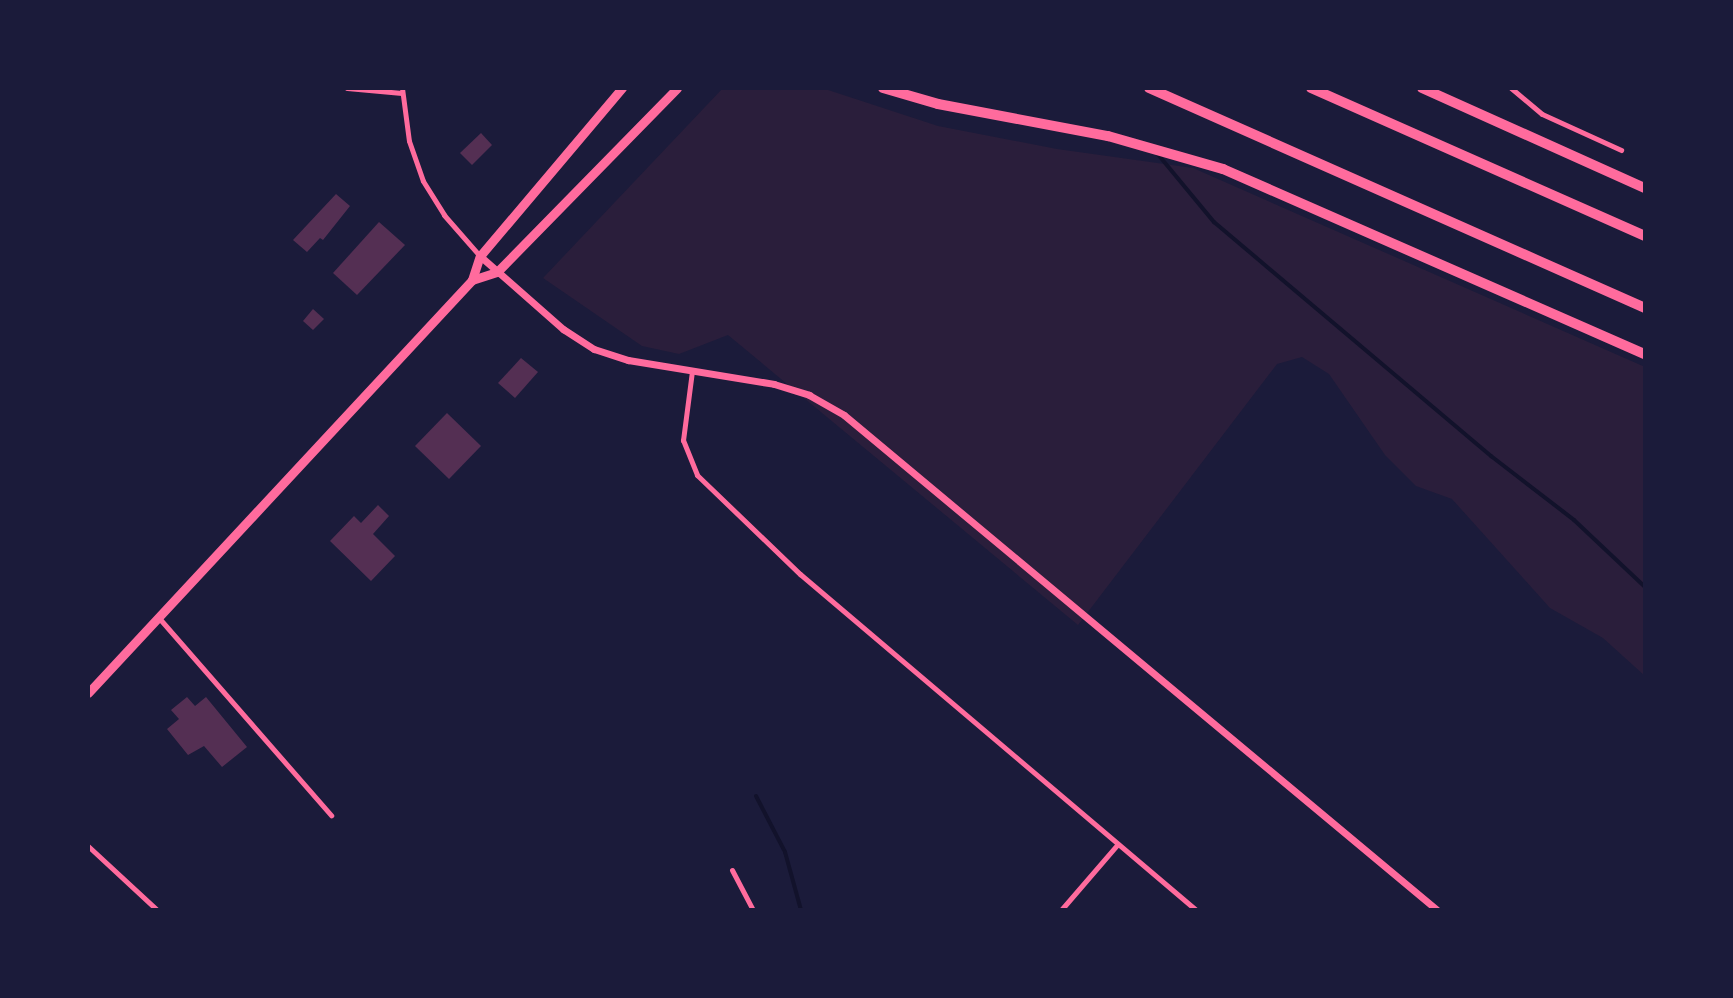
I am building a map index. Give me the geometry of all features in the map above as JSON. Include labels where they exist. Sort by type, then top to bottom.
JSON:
[{"type":"highway","points":[[88,693],[472,280],[480,256],[622,88]]},
{"type":"highway","points":[[472,280],[497,272],[677,88]]},
{"type":"highway","points":[[883,88],[938,104],[1108,136],[1223,169],[1645,354]]},
{"type":"highway","points":[[1149,88],[1645,308]]},
{"type":"highway","points":[[1311,88],[1645,236]]},
{"type":"highway","points":[[1422,88],[1645,188]]},
{"type":"street","points":[[347,88],[402,90],[409,141],[423,181],[444,215],[480,256],[563,329],[594,349],[628,360],[796,390],[844,415],[1437,910]]},
{"type":"street","points":[[1511,88],[1542,114],[1621,150]]},
{"type":"street","points":[[692,371],[683,440],[697,475],[800,574],[1196,910]]},
{"type":"street","points":[[158,617],[331,815]]},
{"type":"street","points":[[1061,910],[1117,845]]},
{"type":"street","points":[[88,846],[157,910]]},
{"type":"street","points":[[732,870],[753,910]]},
{"type":"shaded area","points":[[723,88],[822,88],[938,126],[1057,149],[1193,168],[1645,367],[1645,676],[1603,638],[1550,608],[1452,499],[1416,486],[1385,455],[1329,374],[1302,357],[1277,364],[1078,625],[728,335],[679,354],[642,346],[543,278]]},
{"type":"building","points":[[481,133],[492,145],[472,165],[460,153]]},
{"type":"building","points":[[336,194],[350,206],[323,240],[320,238],[307,252],[293,240]]},
{"type":"building","points":[[379,222],[405,245],[357,295],[333,273]]},
{"type":"building","points":[[313,309],[324,319],[313,330],[303,321]]},
{"type":"building","points":[[521,358],[538,372],[515,398],[498,383]]},
{"type":"building","points":[[447,413],[481,446],[449,479],[415,446]]},
{"type":"building","points":[[378,505],[389,516],[373,534],[395,556],[371,581],[330,541],[354,516],[361,523]]},
{"type":"building","points":[[187,697],[195,706],[206,697],[247,747],[222,767],[204,746],[188,755],[167,729],[179,719],[171,710]]},
{"type":"waterway","points":[[1156,152],[1214,222],[1491,456],[1574,520],[1645,587]]},
{"type":"waterway","points":[[756,796],[785,852],[801,910]]}]
